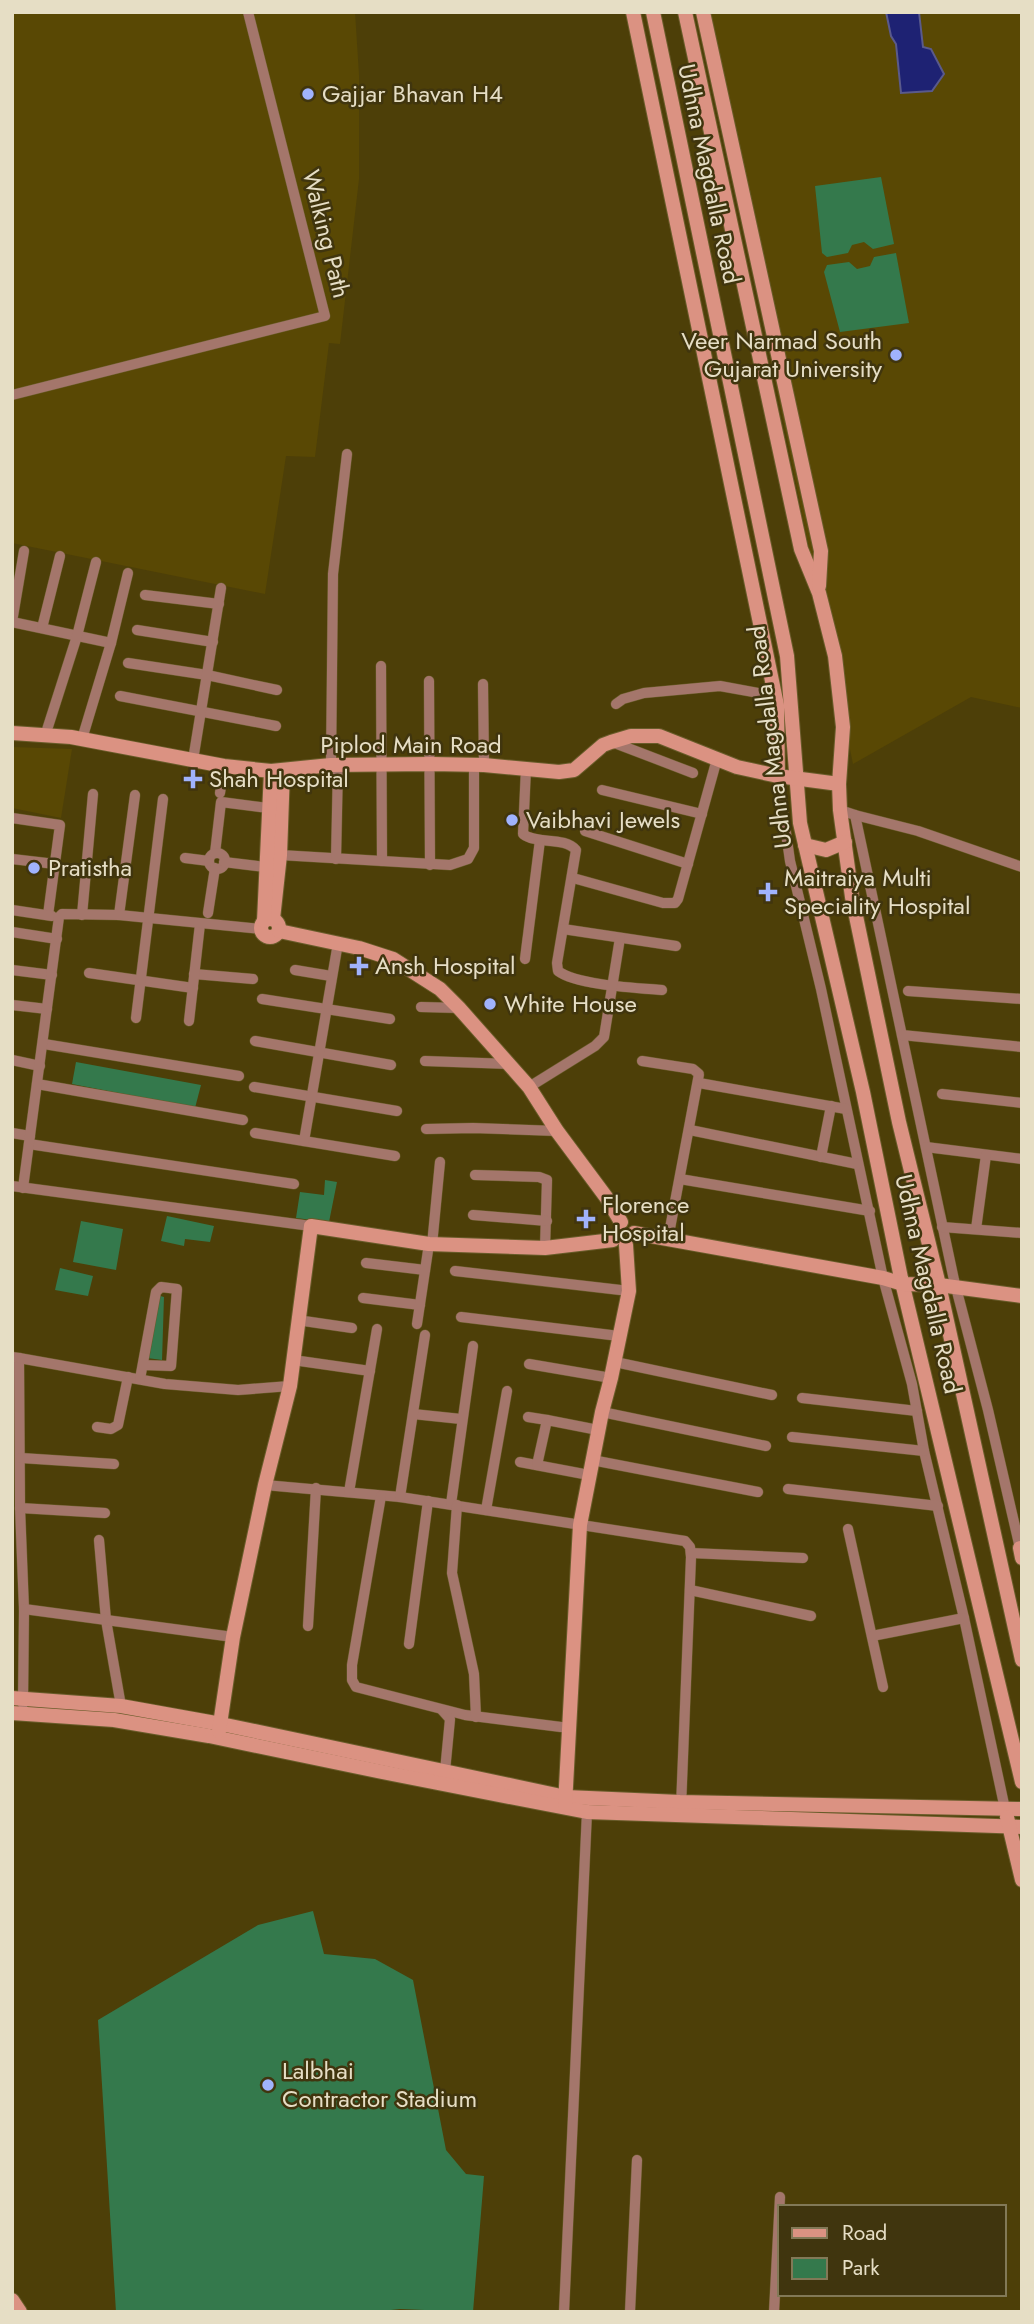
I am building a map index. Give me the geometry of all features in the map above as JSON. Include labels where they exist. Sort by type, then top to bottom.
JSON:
[{"type":"street","name":"Walking Path","points":[[12,395],[325,316],[248,12]]},
{"type":"street","points":[[633,12],[775,696],[778,776],[790,861],[883,1278],[917,1411],[964,1618],[1005,1809],[1015,1826],[1022,1880]]},
{"type":"street","name":"Udhna Magdalla Road","points":[[653,12],[787,656],[800,823],[863,1092],[902,1281],[1022,1782]]},
{"type":"street","name":"Udhna Magdalla Road","points":[[685,12],[801,550],[819,593],[833,645],[843,727],[839,784],[848,813],[845,842],[852,897],[899,1122],[947,1282],[1022,1660]]},
{"type":"street","points":[[704,12],[821,551],[819,593]]},
{"type":"street","points":[[336,859],[333,574],[347,454]]},
{"type":"street","points":[[24,551],[12,622],[111,643]]},
{"type":"street","points":[[42,628],[60,556]]},
{"type":"street","points":[[45,736],[77,636],[96,562]]},
{"type":"street","points":[[82,739],[111,643],[128,573]]},
{"type":"street","points":[[192,760],[221,588]]},
{"type":"street","points":[[145,595],[219,604]]},
{"type":"street","points":[[137,630],[212,642]]},
{"type":"street","points":[[128,663],[207,675],[276,690]]},
{"type":"street","points":[[381,666],[382,861]]},
{"type":"street","points":[[429,681],[430,865]]},
{"type":"street","points":[[280,855],[430,865],[457,865],[468,859],[474,841],[483,684]]},
{"type":"street","points":[[616,704],[623,698],[644,693],[720,686],[775,696]]},
{"type":"street","points":[[120,696],[276,726]]},
{"type":"street","name":"Piplod Main Road","points":[[12,733],[82,739],[224,766],[277,771],[335,765],[431,764],[559,772],[574,770],[611,742],[631,736],[659,736],[717,759],[778,776],[839,784]]},
{"type":"street","points":[[611,742],[693,773]]},
{"type":"street","points":[[573,878],[669,904],[678,899],[717,759]]},
{"type":"street","points":[[220,793],[224,766]]},
{"type":"street","points":[[526,768],[522,829],[526,837],[575,847],[576,858],[558,971],[566,976],[612,985],[662,990]]},
{"type":"street","points":[[269,925],[265,867],[268,808],[277,771]]},
{"type":"street","points":[[269,925],[280,855],[277,771]]},
{"type":"street","points":[[602,790],[702,814]]},
{"type":"street","points":[[82,915],[93,794]]},
{"type":"street","points":[[119,915],[135,796]]},
{"type":"street","points":[[136,1018],[163,799]]},
{"type":"street","points":[[208,913],[221,802],[268,808]]},
{"type":"street","points":[[1021,1553],[988,1410],[947,1282],[942,1227],[926,1147],[848,813],[918,831],[1022,867]]},
{"type":"street","points":[[12,818],[59,824],[48,915]]},
{"type":"street","points":[[585,831],[688,864]]},
{"type":"street","points":[[524,960],[540,840]]},
{"type":"street","points":[[805,845],[827,850],[845,842]]},
{"type":"street","points":[[186,858],[213,861],[222,855],[224,862],[265,867]]},
{"type":"street","points":[[12,859],[55,864]]},
{"type":"street","points":[[12,911],[59,917],[66,913],[119,915],[200,924],[269,925],[393,959],[420,974],[460,1008],[529,1087],[557,1131],[606,1197],[621,1222],[612,1229],[624,1239],[629,1291],[580,1525],[565,1803]]},
{"type":"street","points":[[23,1188],[59,917]]},
{"type":"street","points":[[189,1021],[200,924]]},
{"type":"street","points":[[563,929],[676,946]]},
{"type":"street","points":[[12,932],[57,939]]},
{"type":"street","points":[[529,1087],[601,1042],[606,1031],[620,938]]},
{"type":"street","points":[[304,1141],[338,943]]},
{"type":"street","points":[[12,970],[52,975]]},
{"type":"street","points":[[295,971],[331,976]]},
{"type":"street","points":[[89,973],[193,988]]},
{"type":"street","points":[[194,974],[253,979]]},
{"type":"street","points":[[908,991],[1022,999]]},
{"type":"street","points":[[262,999],[390,1019]]},
{"type":"street","points":[[12,1005],[47,1009]]},
{"type":"street","points":[[421,1007],[460,1008]]},
{"type":"street","points":[[902,1035],[1022,1047]]},
{"type":"street","points":[[255,1041],[391,1065]]},
{"type":"street","points":[[44,1044],[239,1076]]},
{"type":"street","points":[[12,1060],[40,1066]]},
{"type":"street","points":[[425,1061],[510,1064]]},
{"type":"street","points":[[642,1061],[692,1069],[699,1074],[668,1239]]},
{"type":"street","points":[[699,1083],[846,1109]]},
{"type":"street","points":[[37,1084],[243,1120]]},
{"type":"street","points":[[254,1087],[397,1111]]},
{"type":"street","points":[[942,1094],[1022,1102]]},
{"type":"street","points":[[821,1157],[831,1106]]},
{"type":"street","points":[[426,1129],[557,1131]]},
{"type":"street","points":[[690,1130],[857,1164]]},
{"type":"street","points":[[12,1133],[30,1140],[295,1184]]},
{"type":"street","points":[[255,1133],[395,1156]]},
{"type":"street","points":[[926,1147],[1022,1160]]},
{"type":"street","points":[[976,1229],[986,1155]]},
{"type":"street","points":[[417,1324],[431,1245],[440,1162]]},
{"type":"street","points":[[475,1175],[539,1177],[547,1180],[545,1248]]},
{"type":"street","points":[[680,1179],[870,1211]]},
{"type":"street","points":[[12,1186],[431,1245],[545,1248],[624,1239],[668,1239],[902,1281],[1022,1287]]},
{"type":"street","points":[[473,1215],[547,1221]]},
{"type":"street","points":[[219,1731],[233,1637],[265,1485],[290,1386],[311,1226]]},
{"type":"street","points":[[942,1227],[1022,1233]]},
{"type":"street","points":[[366,1263],[425,1270]]},
{"type":"street","points":[[455,1270],[629,1291]]},
{"type":"street","points":[[947,1282],[1022,1296]]},
{"type":"street","points":[[140,1379],[158,1289],[177,1289],[171,1366],[143,1365]]},
{"type":"street","points":[[363,1298],[420,1305]]},
{"type":"street","points":[[460,1317],[620,1336]]},
{"type":"street","points":[[298,1320],[352,1328]]},
{"type":"street","points":[[349,1492],[377,1329]]},
{"type":"street","points":[[400,1497],[425,1335]]},
{"type":"street","points":[[473,1346],[461,1419],[452,1573],[474,1674],[476,1717]]},
{"type":"street","points":[[290,1386],[239,1390],[140,1379],[16,1358],[21,1458],[16,1485],[20,1508],[24,1609],[18,1714],[114,1720],[219,1731],[445,1771],[565,1803],[587,1812],[681,1809],[1022,1809]]},
{"type":"street","points":[[293,1360],[370,1371]]},
{"type":"street","points":[[615,1362],[772,1395]]},
{"type":"street","points":[[530,1364],[611,1378]]},
{"type":"street","points":[[97,1427],[111,1430],[118,1425],[128,1377]]},
{"type":"street","points":[[486,1510],[507,1391]]},
{"type":"street","points":[[802,1398],[917,1411]]},
{"type":"street","points":[[602,1412],[766,1446]]},
{"type":"street","points":[[412,1414],[461,1419]]},
{"type":"street","points":[[528,1417],[598,1430]]},
{"type":"street","points":[[537,1465],[547,1420]]},
{"type":"street","points":[[792,1437],[924,1451]]},
{"type":"street","points":[[21,1458],[114,1464]]},
{"type":"street","points":[[520,1462],[591,1468],[758,1492]]},
{"type":"street","points":[[265,1485],[428,1501],[679,1540],[690,1547],[681,1809]]},
{"type":"street","points":[[308,1626],[316,1488]]},
{"type":"street","points":[[788,1489],[938,1506]]},
{"type":"street","points":[[380,1496],[352,1665],[352,1680],[361,1689],[442,1710],[476,1717],[569,1728]]},
{"type":"street","points":[[409,1644],[428,1501]]},
{"type":"street","points":[[20,1508],[105,1513]]},
{"type":"street","points":[[848,1529],[883,1687]]},
{"type":"street","points":[[99,1540],[106,1620],[121,1706]]},
{"type":"street","points":[[691,1553],[803,1559]]},
{"type":"street","points":[[690,1590],[811,1616]]},
{"type":"street","points":[[24,1609],[233,1637]]},
{"type":"street","points":[[872,1636],[964,1618]]},
{"type":"street","points":[[18,1698],[121,1706],[219,1731],[565,1803],[1015,1826]]},
{"type":"street","points":[[442,1710],[450,1720],[445,1771]]},
{"type":"street","points":[[564,2312],[587,1812]]},
{"type":"street","points":[[631,2312],[637,2160]]},
{"type":"street","points":[[780,2197],[780,2205]]},
{"type":"street","points":[[774,2312],[778,2235]]},
{"type":"street","points":[[12,2300],[20,2312]]},
{"type":"shaded area","points":[[12,12],[355,12],[359,75],[359,179],[340,344],[329,343],[315,457],[286,456],[265,594],[12,543]]},
{"type":"shaded area","name":"Veer Narmad South Gujarat University","points":[[700,12],[1022,12],[1022,708],[971,697],[853,764]]},
{"type":"shaded area","points":[[886,12],[919,12],[923,47],[931,49],[944,74],[932,91],[901,93],[896,44],[891,36]]},
{"type":"shaded area","points":[[12,747],[72,749],[61,818],[12,808]]},
{"type":"green space","points":[[881,177],[894,244],[873,249],[864,242],[852,245],[848,253],[827,257],[822,253],[815,186]]},
{"type":"green space","points":[[896,253],[909,323],[840,332],[824,272],[827,265],[849,262],[857,269],[870,266],[874,257]]},
{"type":"green space","points":[[76,1062],[201,1085],[195,1108],[72,1084]]},
{"type":"green space","points":[[325,1180],[337,1182],[329,1222],[296,1218],[300,1192],[324,1195]]},
{"type":"green space","points":[[167,1216],[214,1226],[210,1242],[185,1239],[184,1246],[161,1241]]},
{"type":"green space","points":[[81,1221],[123,1229],[116,1270],[73,1262]]},
{"type":"green space","points":[[60,1268],[93,1276],[88,1296],[55,1290]]},
{"type":"green space","points":[[153,1294],[164,1297],[162,1360],[147,1358]]},
{"type":"green space","name":"Lalbhai Contractor Stadium","points":[[313,1911],[324,1954],[375,1959],[413,1980],[446,2150],[466,2174],[484,2176],[473,2312],[400,2309],[373,2312],[116,2312],[98,2020],[258,1925]]},
{"type":"place","name":"Gajjar Bhavan H4","points":[[308,94]]},
{"type":"place","name":"Veer Narmad South Gujarat University","points":[[896,355]]},
{"type":"place","name":"Shah Hospital","points":[[193,779]]},
{"type":"place","name":"Vaibhavi Jewels","points":[[512,820]]},
{"type":"place","name":"Pratistha","points":[[34,868]]},
{"type":"place","name":"Maitraiya Multi Speciality Hospital","points":[[768,892]]},
{"type":"place","name":"Ansh Hospital","points":[[359,966]]},
{"type":"place","name":"White House","points":[[490,1004]]},
{"type":"place","name":"Florence Hospital","points":[[586,1219]]},
{"type":"place","name":"Lalbhai Contractor Stadium","points":[[268,2085]]}]
